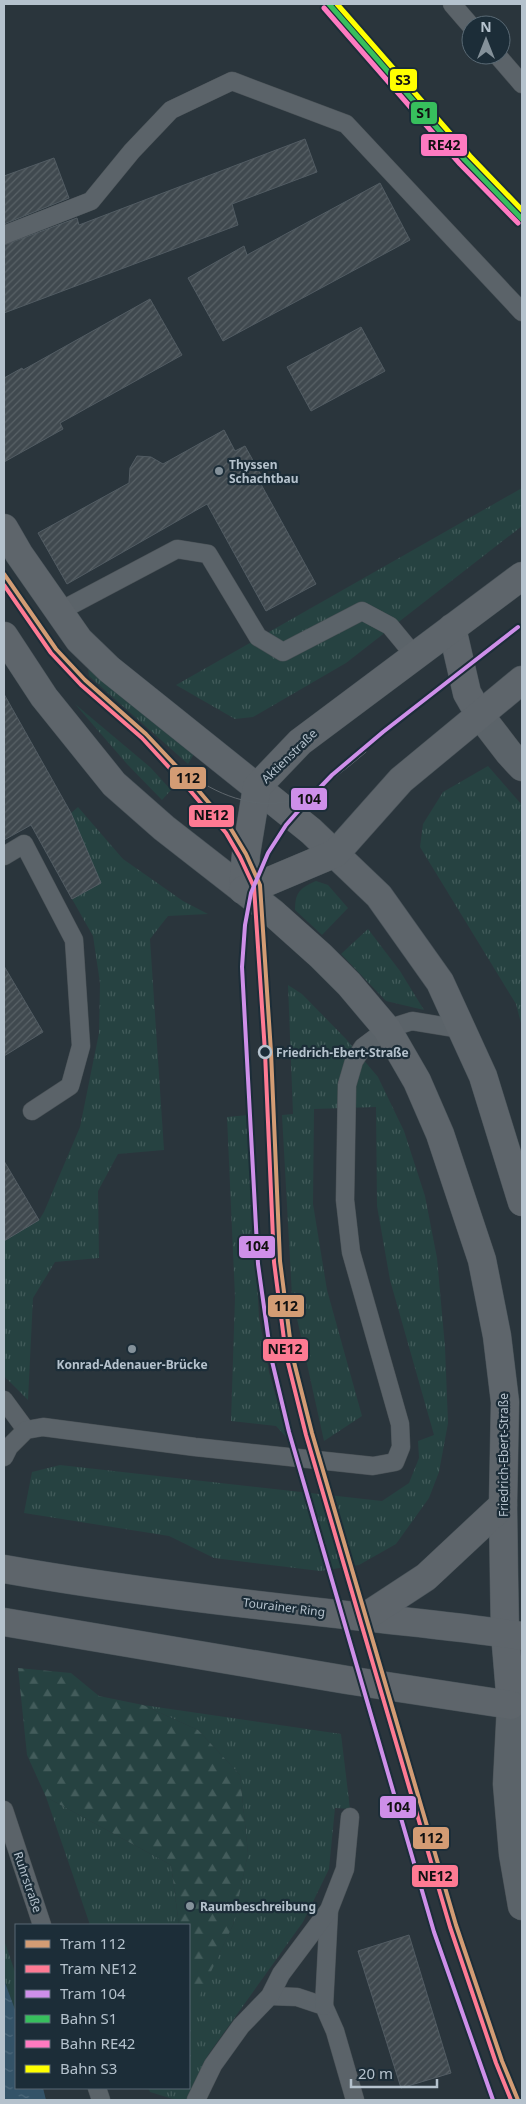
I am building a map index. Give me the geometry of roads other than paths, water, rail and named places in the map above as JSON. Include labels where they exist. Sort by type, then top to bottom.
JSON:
[{"type":"main road","points":[[4,528],[19,554],[79,640],[109,670],[257,787],[336,853],[379,896],[440,982],[483,1076],[522,1202]]},
{"type":"main road","name":"Aktienstraße","points":[[243,890],[246,854],[257,787],[300,742],[522,576]]},
{"type":"main road","points":[[452,628],[467,694],[479,714]]},
{"type":"main road","name":"Friedrich-Ebert-Straße","points":[[4,636],[44,697],[114,784],[164,828],[273,912],[321,956],[349,984],[387,1029],[417,1081],[440,1134],[482,1260],[497,1336],[505,1402],[503,1506],[514,1634],[511,1705]]},
{"type":"main road","points":[[243,890],[260,885],[336,853],[401,780],[522,680]]},
{"type":"main road","points":[[365,1617],[426,1577],[503,1506]]},
{"type":"main road","name":"Tourainer Ring","points":[[4,1569],[75,1582],[514,1634]]},
{"type":"main road","points":[[4,1622],[347,1680],[511,1705]]},
{"type":"main road","name":"Friedrich-Ebert-Straße","points":[[511,1705],[522,1680]]},
{"type":"street","points":[[479,714],[522,767]]},
{"type":"street","name":"Friedrich-Ebert-Straße","points":[[511,1705],[508,1784],[518,1853],[522,1906]]},
{"type":"lane","points":[[452,4],[462,15]]},
{"type":"lane","points":[[505,65],[522,84]]},
{"type":"lane","points":[[4,235],[91,201],[132,151],[171,110],[232,81],[346,124],[522,312]]},
{"type":"lane","points":[[60,611],[177,549],[208,554],[258,637],[283,652],[362,611],[390,626],[414,655]]},
{"type":"lane","points":[[4,856],[24,844],[74,940],[81,1046],[70,1086],[32,1112]]},
{"type":"lane","points":[[4,1457],[9,1448],[26,1430],[43,1427],[195,1448],[373,1466],[395,1462],[401,1447],[400,1424],[351,1252],[345,1200],[347,1085],[354,1061],[363,1047],[387,1029],[412,1021],[461,1030]]},
{"type":"lane","points":[[4,1400],[26,1430]]},
{"type":"lane","name":"Ruhrstraße","points":[[4,1810],[42,1924]]},
{"type":"lane","points":[[196,2100],[213,2065],[235,2034],[270,1996],[281,1974],[329,1910],[345,1869],[350,1817]]},
{"type":"lane","points":[[329,1910],[324,2006],[335,2031],[355,2100]]},
{"type":"lane","points":[[270,1996],[297,1997],[324,2006]]},
{"type":"water","points":[[4,1980],[15,2009],[15,2089],[43,2089],[46,2100],[4,2100]]},
{"type":"tram line","name":"112","points":[[4,574],[56,649],[85,680],[146,734],[193,784],[231,829],[246,854],[260,885],[271,1052],[280,1261],[292,1354],[312,1433],[456,1925],[502,2061],[518,2100]]},
{"type":"tram line","name":"NE12","points":[[4,585],[51,653],[81,685],[142,738],[226,833],[254,887],[265,1052],[274,1262],[286,1355],[306,1435],[450,1927],[496,2063],[511,2100]]},
{"type":"tram line","name":"104","points":[[493,2100],[434,1932],[289,1432],[271,1357],[258,1264],[242,967],[245,925],[251,893],[268,853],[286,825],[332,775],[383,732],[518,627]]},
{"type":"tram line","points":[[146,734],[198,780],[222,793],[249,802],[277,803],[291,801],[304,796],[329,781],[366,752]]},
{"type":"rail line","name":"S1","points":[[329,4],[465,160],[522,219]]},
{"type":"rail line","name":"S3","points":[[337,4],[470,156],[522,210]]},
{"type":"rail line","name":"RE42","points":[[324,8],[460,164],[518,223]]},
{"type":"place","name":"Thyssen Schachtbau","points":[[219,471]]},
{"type":"place","name":"Friedrich-Ebert-Straße","points":[[265,1052]]},
{"type":"place","name":"Konrad-Adenauer-Brücke","points":[[132,1349]]},
{"type":"place","name":"Raumbeschreibung","points":[[190,1906]]}]
